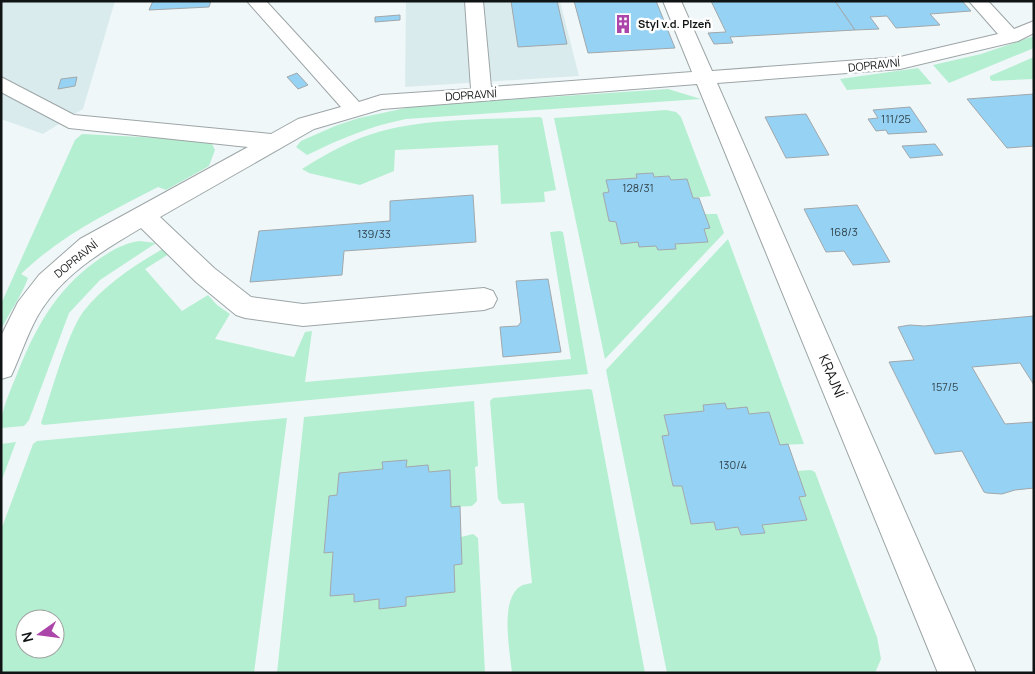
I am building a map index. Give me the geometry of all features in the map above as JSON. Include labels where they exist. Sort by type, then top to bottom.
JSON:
[{"type":"street","points":[[256,1],[355,110]]},
{"type":"street","points":[[474,1],[482,94]]},
{"type":"street","name":"KRAJNÍ","points":[[672,1],[957,673]]},
{"type":"street","points":[[978,1],[1011,37]]},
{"type":"street","name":"DOPRAVNÍ","points":[[1,367],[27,310],[48,282],[89,246],[306,124],[381,102],[900,63],[1011,37],[1034,26]]},
{"type":"street","points":[[1,82],[69,121],[273,142]]},
{"type":"street","points":[[142,215],[205,275],[246,307],[303,315],[484,299]]},
{"type":"shaded area","points":[[1,1],[115,1],[83,109],[43,134],[1,119]]},
{"type":"shaded area","points":[[406,1],[560,1],[579,76],[405,87]]},
{"type":"green space","points":[[1034,36],[1034,48],[949,83],[933,65],[981,54]]},
{"type":"green space","points":[[1034,57],[1034,79],[992,81],[990,79],[990,76]]},
{"type":"green space","points":[[918,68],[932,84],[847,90],[840,79]]},
{"type":"green space","points":[[668,89],[701,99],[406,119],[380,125],[355,134],[307,155],[296,147],[301,141],[335,126],[359,118],[415,106]]},
{"type":"green space","points":[[666,110],[676,112],[681,117],[711,196],[693,198],[687,179],[671,180],[669,176],[654,177],[653,173],[637,174],[637,178],[606,180],[609,192],[603,193],[609,221],[616,222],[622,244],[638,242],[656,246],[658,250],[676,249],[675,244],[708,242],[704,229],[704,214],[717,214],[724,233],[605,359],[554,118]]},
{"type":"green space","points":[[542,118],[556,190],[544,192],[545,202],[501,204],[498,145],[395,150],[394,171],[360,185],[309,173],[302,169],[363,137],[405,126],[450,121]]},
{"type":"green space","points":[[82,134],[199,140],[212,144],[215,150],[209,166],[166,190],[158,187],[104,215],[69,236],[36,260],[21,274],[28,278],[1,330],[1,304],[75,140]]},
{"type":"green space","points":[[550,232],[563,232],[588,374],[43,425],[41,423],[65,349],[83,312],[110,284],[164,248],[169,254],[145,269],[182,311],[208,295],[217,305],[230,314],[215,339],[294,357],[305,332],[312,331],[305,382],[571,359]]},
{"type":"green space","points":[[728,239],[804,444],[780,445],[769,412],[749,414],[703,405],[704,411],[664,415],[669,435],[662,436],[673,486],[682,486],[691,524],[714,522],[716,530],[738,527],[741,535],[764,533],[762,525],[807,520],[799,497],[806,496],[797,471],[811,470],[815,472],[877,637],[881,659],[875,673],[667,673],[606,370]]},
{"type":"green space","points":[[139,241],[156,243],[100,280],[69,313],[29,420],[24,426],[1,428],[6,401],[24,357],[39,326],[57,298],[68,285],[100,258],[121,246]]},
{"type":"green space","points":[[592,390],[645,673],[512,673],[508,639],[510,602],[514,593],[521,586],[532,583],[524,503],[502,504],[498,499],[490,401],[493,398]]},
{"type":"green space","points":[[474,401],[478,466],[475,467],[477,501],[472,506],[451,507],[450,470],[429,472],[428,465],[406,467],[407,460],[383,462],[383,469],[339,473],[337,495],[329,497],[324,553],[333,552],[330,596],[354,594],[355,602],[379,599],[379,609],[405,606],[406,597],[454,565],[462,564],[461,537],[473,534],[478,538],[485,673],[277,673],[304,417]]},
{"type":"green space","points":[[287,418],[254,673],[1,673],[1,530],[33,444],[37,441]]},
{"type":"green space","points":[[16,442],[1,482],[1,444]]},
{"type":"building","points":[[153,1],[211,1],[209,7],[149,10]]},
{"type":"building","points":[[511,1],[557,1],[567,44],[518,47]]},
{"type":"building","name":"Styl v.d. Plzeň","points":[[574,1],[656,1],[675,48],[588,53]]},
{"type":"building","points":[[711,1],[835,1],[855,30],[730,37],[733,43],[714,44],[708,33],[726,32]]},
{"type":"building","points":[[835,1],[962,1],[971,11],[930,14],[940,25],[896,28],[887,16],[870,17],[879,29],[855,30]]},
{"type":"building","points":[[400,15],[400,20],[375,22],[375,17]]},
{"type":"building","points":[[297,73],[308,85],[298,89],[287,77]]},
{"type":"building","points":[[77,77],[75,86],[58,89],[61,79]]},
{"type":"building","points":[[1034,94],[1034,146],[1007,148],[967,99]]},
{"type":"building","points":[[910,107],[927,132],[888,134],[886,130],[876,131],[868,119],[878,118],[873,110]]},
{"type":"building","points":[[806,114],[829,155],[786,158],[765,117]]},
{"type":"building","points":[[935,144],[943,155],[910,158],[902,146]]},
{"type":"building","points":[[653,173],[654,177],[669,176],[671,180],[687,179],[693,198],[699,198],[710,228],[704,229],[708,242],[675,244],[676,249],[658,250],[656,246],[639,247],[638,242],[621,244],[616,222],[609,221],[603,193],[609,192],[606,180],[637,178],[636,174]]},
{"type":"building","points":[[473,195],[476,242],[344,251],[342,275],[250,282],[259,231],[390,221],[390,201]]},
{"type":"building","points":[[857,205],[890,262],[853,265],[844,251],[826,252],[804,209]]},
{"type":"building","points":[[548,279],[561,352],[503,357],[500,327],[518,326],[521,322],[516,281]]},
{"type":"building","points":[[1034,316],[1034,385],[1020,363],[972,367],[1005,424],[1034,422],[1034,488],[1015,490],[1002,494],[987,493],[984,492],[962,451],[935,454],[889,362],[914,360],[898,327]]},
{"type":"building","points":[[725,403],[727,409],[747,407],[749,414],[769,412],[780,445],[788,444],[806,496],[799,497],[807,520],[762,525],[765,533],[741,535],[738,527],[716,530],[714,522],[691,524],[682,486],[673,486],[662,436],[669,435],[664,415],[704,411],[703,405]]},
{"type":"building","points":[[407,460],[406,467],[428,465],[429,472],[450,470],[451,507],[460,506],[462,564],[454,565],[455,592],[406,597],[406,606],[379,609],[379,599],[354,602],[354,594],[330,596],[333,552],[324,553],[329,496],[337,495],[339,473],[383,469],[382,462]]},
{"type":"place","name":"Styl v.d. Plzeň","points":[[623,24]]}]
